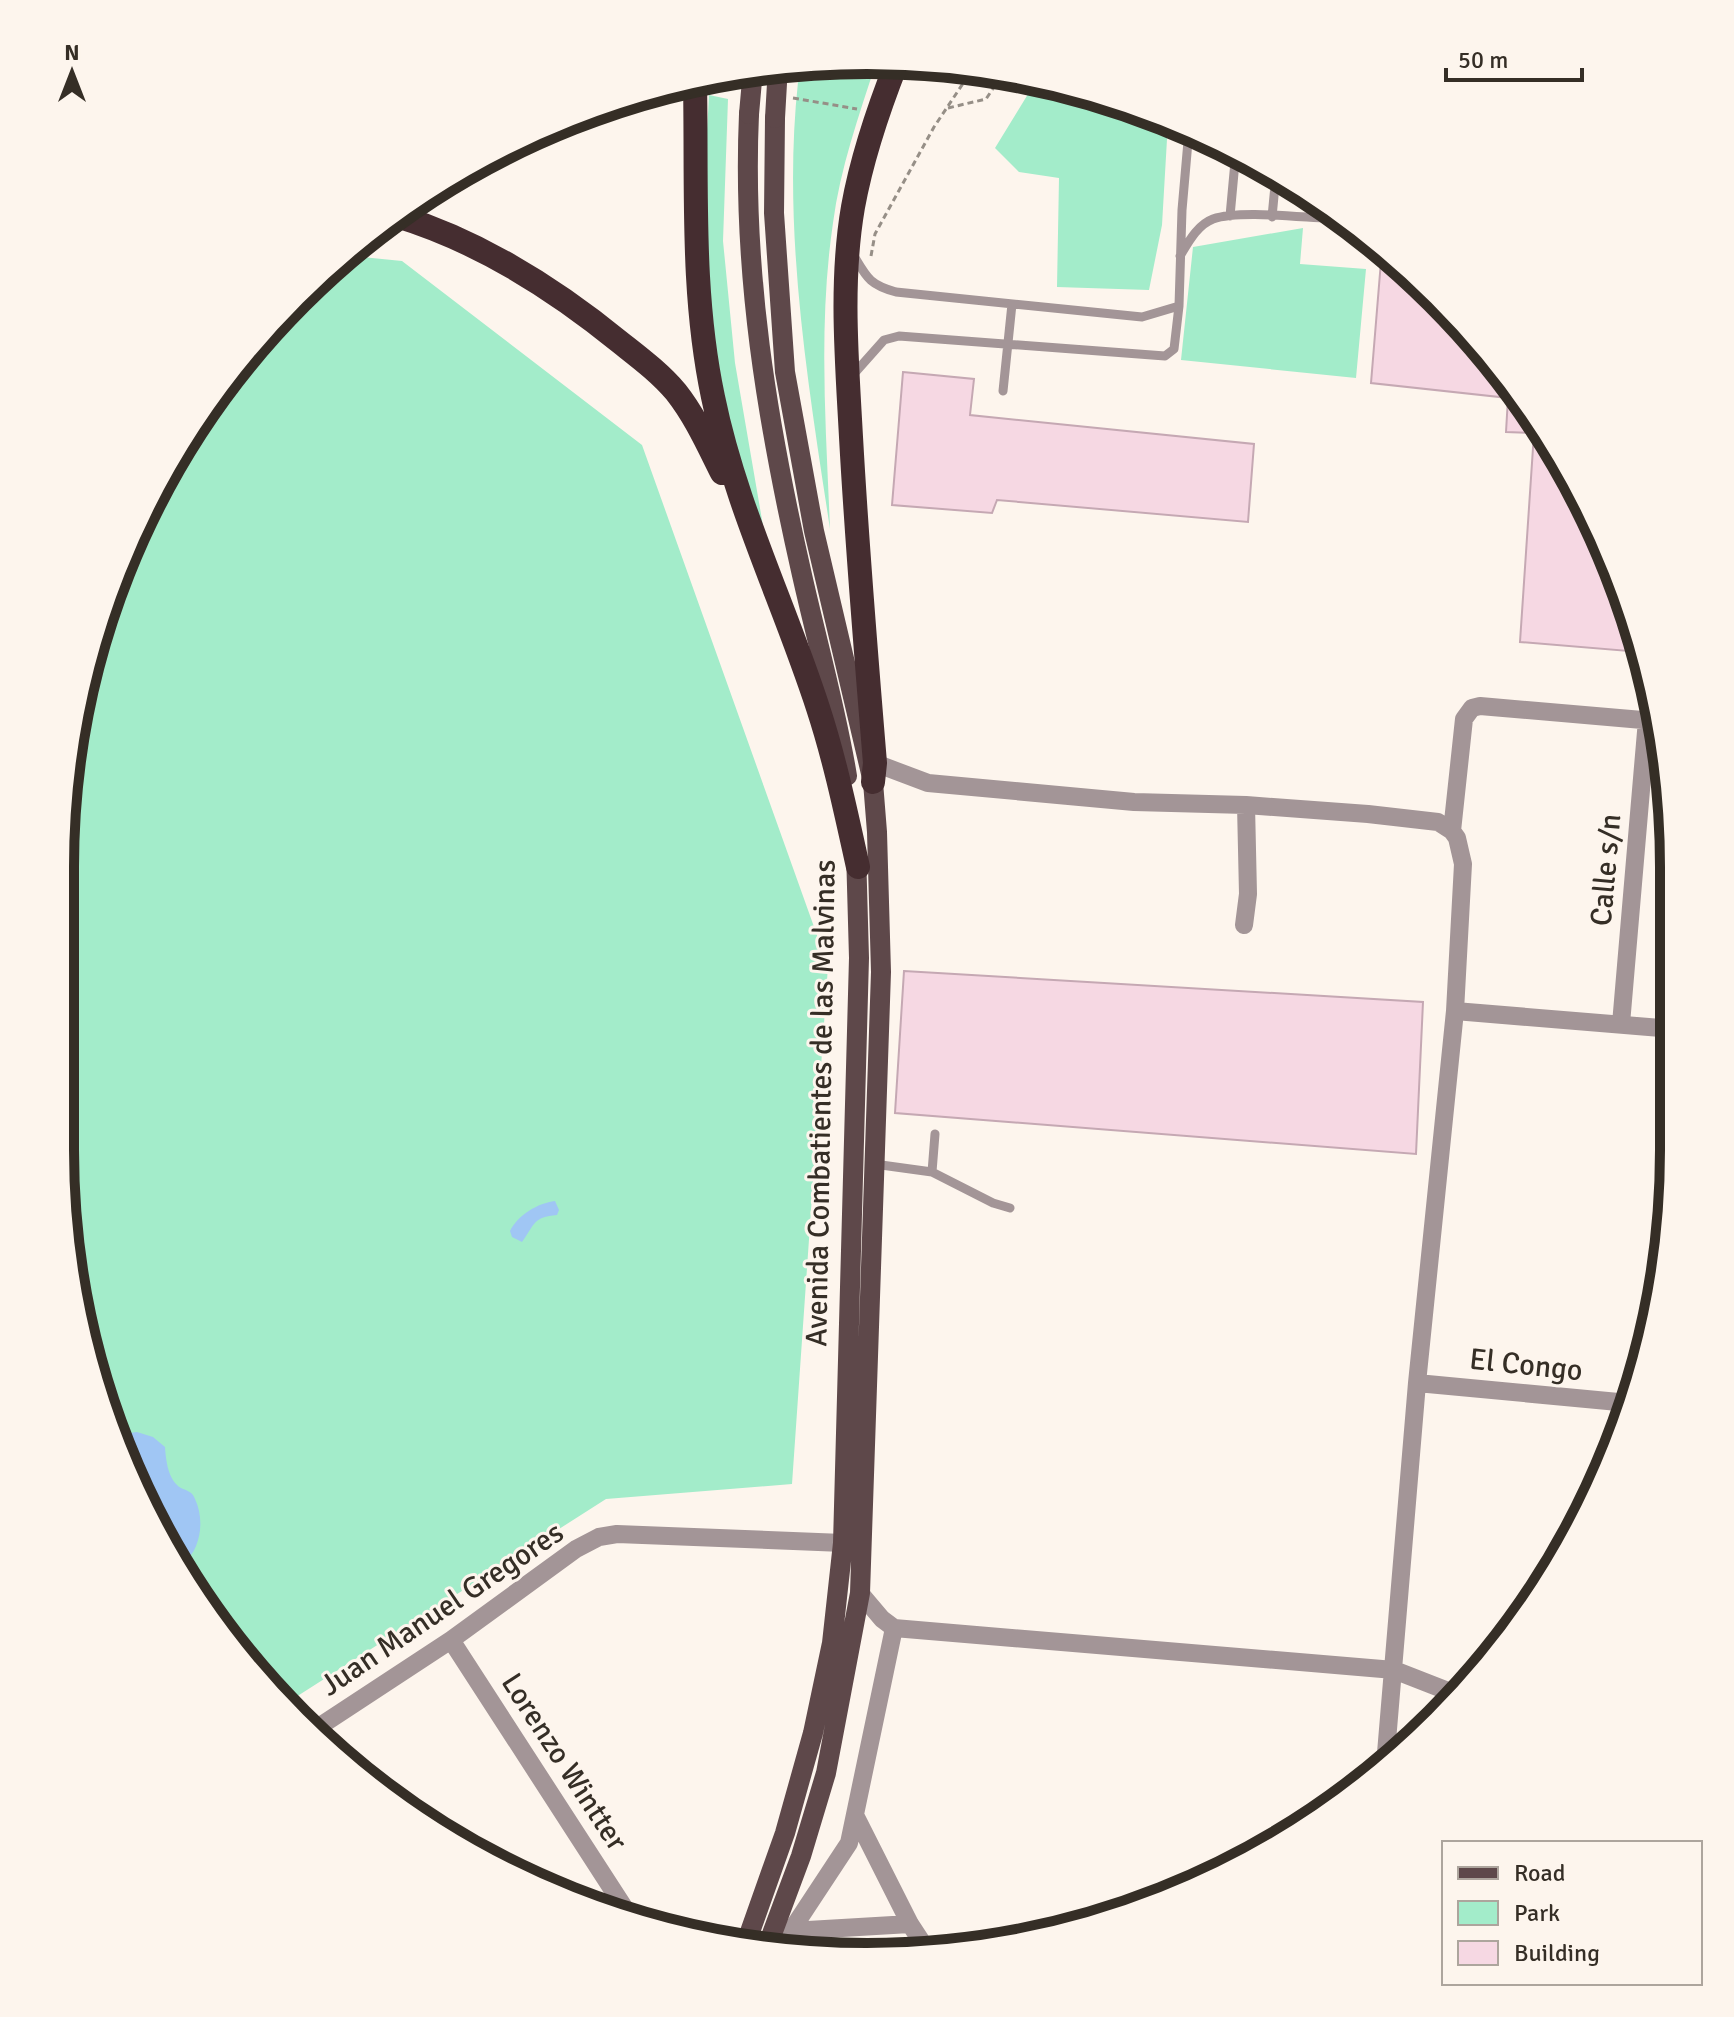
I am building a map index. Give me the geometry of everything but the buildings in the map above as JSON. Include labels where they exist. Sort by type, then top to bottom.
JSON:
[{"type":"highway","points":[[874,773],[848,382],[849,248],[863,163],[892,75]]},
{"type":"highway","points":[[695,93],[695,234],[704,352],[720,428],[747,521],[818,707],[858,867]]},
{"type":"highway","points":[[409,220],[454,237],[537,283],[597,324],[649,366],[684,404],[747,521]]},
{"type":"main road","name":"Avenida Combatientes de las Malvinas","points":[[773,1937],[826,1773],[860,1593],[881,972],[874,773],[814,531],[785,372],[774,213],[777,80]]},
{"type":"main road","name":"Avenida Combatientes de las Malvinas","points":[[749,1934],[785,1833],[813,1733],[832,1643],[843,1543],[859,958],[858,867],[839,725],[803,578],[763,385],[749,240],[752,83]]},
{"type":"street","name":"Calle s/n","points":[[1452,831],[1464,719],[1472,708],[1480,706],[1646,721]]},
{"type":"street","name":"Calle s/n","points":[[1621,1024],[1649,735]]},
{"type":"street","points":[[874,773],[928,783],[1134,802],[1246,805],[1368,814],[1438,822],[1457,838],[1463,864],[1455,1011],[1417,1383],[1386,1749]]},
{"type":"street","points":[[1244,925],[1248,894],[1246,805]]},
{"type":"street","points":[[1455,1011],[1660,1028]]},
{"type":"street","name":"El Congo","points":[[1417,1383],[1619,1402]]},
{"type":"street","name":"Juan Manuel Gregores","points":[[321,1725],[451,1640],[576,1549],[599,1537],[617,1534],[843,1543]]},
{"type":"street","points":[[860,1593],[894,1628],[1394,1670],[1447,1691]]},
{"type":"street","points":[[783,1938],[791,1931],[849,1843],[894,1628]]},
{"type":"street","name":"Lorenzo Wintter","points":[[451,1640],[622,1904]]},
{"type":"street","points":[[856,1817],[921,1941]]},
{"type":"street","points":[[791,1931],[910,1924]]},
{"type":"lane","points":[[848,382],[884,340],[899,336],[1165,356],[1174,349],[1179,306],[1179,259],[1188,142]]},
{"type":"lane","points":[[1230,216],[1235,165]]},
{"type":"lane","points":[[1272,217],[1275,187]]},
{"type":"lane","points":[[1179,259],[1189,240],[1211,220],[1230,216],[1318,217]]},
{"type":"lane","points":[[849,248],[867,279],[876,287],[896,292],[1142,317],[1179,306]]},
{"type":"lane","points":[[1003,391],[1012,304]]},
{"type":"lane","points":[[932,1172],[935,1134]]},
{"type":"lane","points":[[874,1164],[932,1172],[993,1203],[1010,1208]]},
{"type":"path","points":[[867,279],[875,234],[934,127],[965,80]]},
{"type":"path","points":[[947,108],[986,99],[995,85]]},
{"type":"green space","points":[[872,74],[840,183],[828,261],[824,376],[830,529],[806,362],[795,250],[794,138],[798,82],[817,76]]},
{"type":"green space","points":[[1030,91],[1122,116],[1167,133],[1162,225],[1149,290],[1057,287],[1059,178],[1019,172],[995,148]]},
{"type":"green space","points":[[709,95],[728,99],[723,241],[735,363],[767,549],[733,434],[711,316],[703,219]]},
{"type":"green space","points":[[1303,228],[1300,264],[1366,269],[1356,378],[1181,360],[1193,247]]},
{"type":"green space","points":[[361,257],[402,261],[642,445],[828,966],[792,1484],[606,1499],[294,1698],[238,1633],[208,1591],[156,1501],[116,1405],[89,1305],[81,1254],[74,1150],[74,867],[81,763],[101,662],[134,564],[180,470],[208,426],[271,344],[306,306]]},
{"type":"water","points":[[555,1201],[559,1210],[557,1215],[539,1220],[522,1242],[512,1237],[510,1231],[523,1215],[535,1207]]},
{"type":"water","points":[[137,1432],[153,1437],[165,1447],[170,1475],[177,1485],[192,1494],[200,1516],[200,1534],[188,1559],[156,1501],[127,1433]]}]
